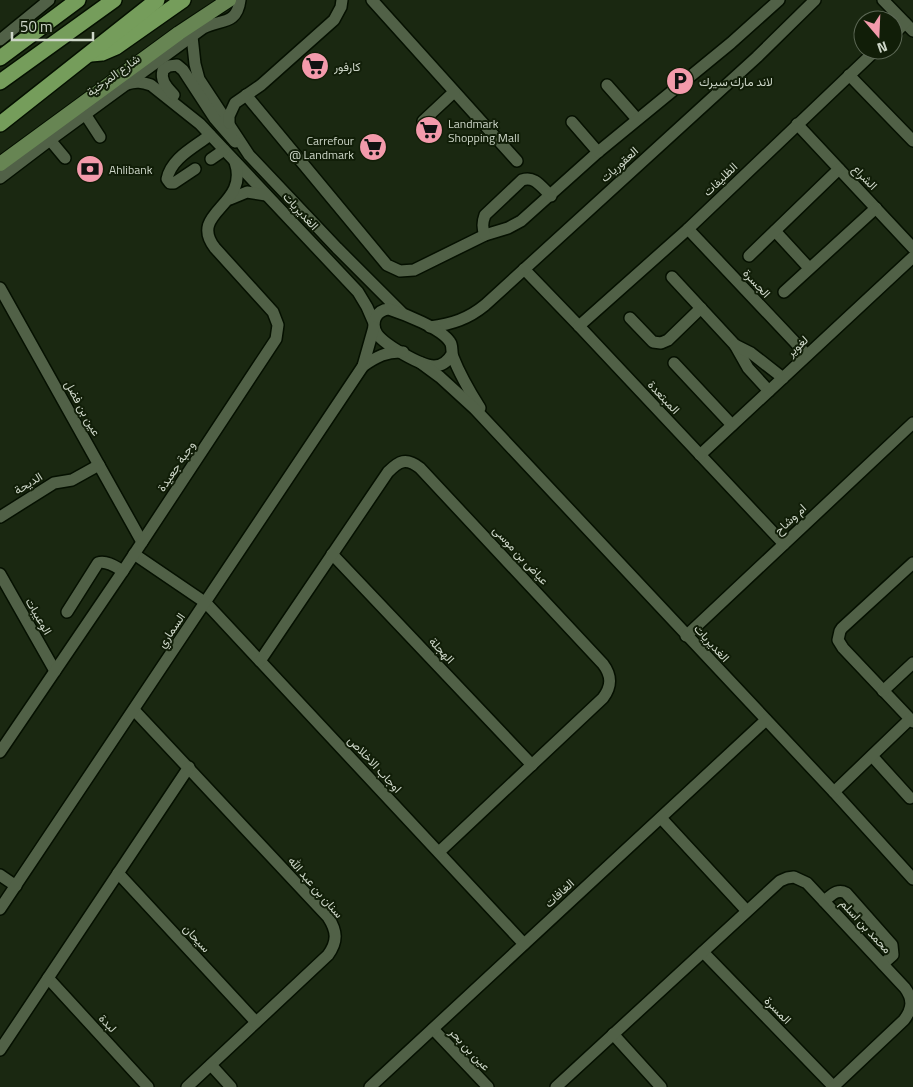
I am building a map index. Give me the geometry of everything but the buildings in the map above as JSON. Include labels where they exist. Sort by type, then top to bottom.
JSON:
[{"type":"highway","points":[[0,58],[78,0]]},
{"type":"highway","points":[[0,82],[114,0]]},
{"type":"highway","points":[[0,124],[157,0]]},
{"type":"highway","points":[[89,54],[102,53],[116,47],[183,0]]},
{"type":"main road","name":"شارع المرخية","points":[[0,164],[179,33],[229,0]]},
{"type":"street","points":[[0,40],[49,0]]},
{"type":"street","name":"شارع المرخية","points":[[0,178],[192,36],[211,24],[232,18],[237,13],[240,0]]},
{"type":"street","points":[[229,123],[231,109],[235,103],[261,85],[334,20],[341,7],[342,0]]},
{"type":"street","points":[[372,0],[517,161]]},
{"type":"street","points":[[246,95],[382,259],[400,271],[414,270],[485,235],[515,224],[550,196],[637,119],[731,43],[779,0]]},
{"type":"street","name":"العقوريات","points":[[430,327],[452,324],[474,313],[757,57],[815,0]]},
{"type":"street","points":[[883,0],[909,27]]},
{"type":"street","name":"الغديريات","points":[[192,36],[195,64],[199,79],[249,155]]},
{"type":"street","name":"الظليفات","points":[[579,326],[688,229],[865,60]]},
{"type":"street","name":"الغديريات","points":[[491,427],[466,384],[452,354],[450,341],[430,327],[402,313],[343,254],[229,136],[215,119],[183,70],[177,65],[169,66],[163,70],[161,77],[166,86],[358,292],[383,341],[421,363],[458,393],[836,794],[913,879]]},
{"type":"street","points":[[849,75],[913,141]]},
{"type":"street","name":"الغديريات","points":[[127,84],[142,82],[151,85],[200,124]]},
{"type":"street","points":[[607,85],[637,119]]},
{"type":"street","points":[[423,121],[454,92]]},
{"type":"street","points":[[212,100],[230,100],[246,95]]},
{"type":"street","points":[[85,114],[100,138]]},
{"type":"street","points":[[572,122],[598,152]]},
{"type":"street","name":"الشراع","points":[[797,124],[913,248]]},
{"type":"street","points":[[50,140],[65,158]]},
{"type":"street","points":[[210,157],[217,142]]},
{"type":"street","points":[[195,169],[174,183],[170,183],[167,179],[177,160],[217,142]]},
{"type":"street","name":"وجبة جعيدة","points":[[0,752],[273,346],[278,332],[273,312],[214,248],[207,237],[206,232],[210,220],[228,200],[237,185],[238,173],[235,162]]},
{"type":"street","points":[[748,256],[839,169]]},
{"type":"street","points":[[485,235],[482,229],[485,215],[522,180],[536,180],[550,196]]},
{"type":"street","points":[[228,200],[247,192],[266,195]]},
{"type":"street","points":[[784,292],[876,208]]},
{"type":"street","name":"الجسرة","points":[[688,229],[807,356]]},
{"type":"street","points":[[775,230],[809,268]]},
{"type":"street","name":"لغوير","points":[[700,455],[913,257]]},
{"type":"street","name":"المبتعدة","points":[[524,269],[784,544]]},
{"type":"street","points":[[672,277],[735,345],[748,368],[769,391]]},
{"type":"street","name":"عين بن فضل","points":[[0,288],[142,542]]},
{"type":"street","points":[[630,318],[653,342],[661,344],[668,340],[701,308]]},
{"type":"street","points":[[374,325],[379,312],[389,309],[402,313]]},
{"type":"street","name":"السماري","points":[[0,909],[363,366],[374,325]]},
{"type":"street","points":[[735,345],[751,353],[783,378]]},
{"type":"street","name":"السماري","points":[[363,366],[379,356],[394,351],[402,352]]},
{"type":"street","points":[[421,363],[432,366],[439,365],[449,360],[452,354]]},
{"type":"street","points":[[674,363],[732,425]]},
{"type":"street","name":"ام وشاح","points":[[686,636],[913,423]]},
{"type":"street","name":"عياض بن موسى","points":[[260,661],[388,472],[396,464],[404,461],[414,463],[545,601],[608,671],[610,681],[609,690],[603,698],[438,852]]},
{"type":"street","name":"الديحة","points":[[0,517],[54,483],[72,480],[99,465]]},
{"type":"street","name":"اوجاب الاخلاص","points":[[134,554],[206,603],[524,944]]},
{"type":"street","name":"الهجلة","points":[[332,554],[532,765]]},
{"type":"street","points":[[67,612],[98,563],[107,563],[123,571]]},
{"type":"street","points":[[836,794],[912,722],[840,644],[838,635],[840,630],[913,564]]},
{"type":"street","name":"الوعيبات","points":[[0,574],[55,671]]},
{"type":"street","points":[[883,691],[913,663]]},
{"type":"street","name":"سنان بن عبد الله","points":[[134,710],[328,918],[334,927],[336,937],[334,947],[328,955],[186,1087]]},
{"type":"street","name":"الغافات","points":[[370,1087],[766,720]]},
{"type":"street","points":[[874,758],[910,798]]},
{"type":"street","points":[[0,1050],[189,768]]},
{"type":"street","points":[[661,818],[746,910]]},
{"type":"street","name":"سيحان","points":[[118,874],[256,1022]]},
{"type":"street","points":[[0,875],[16,886]]},
{"type":"street","name":"محمد بن اسلم","points":[[556,1087],[746,910],[780,881],[794,877],[807,883],[883,964],[910,995],[912,1004],[910,1013],[904,1020],[833,1087]]},
{"type":"street","points":[[824,901],[839,891],[846,893],[892,945],[892,955],[883,964]]},
{"type":"street","name":"المسرة","points":[[703,952],[833,1087]]},
{"type":"street","name":"لبدة","points":[[48,978],[148,1087]]},
{"type":"street","name":"عين بن بحر","points":[[433,1029],[488,1087]]},
{"type":"street","points":[[612,1034],[661,1087]]},
{"type":"street","points":[[210,1065],[231,1087]]},
{"type":"place","name":"كارفور","points":[[315,66]]},
{"type":"place","name":"لاند مارك سيرك","points":[[680,81]]},
{"type":"place","name":"Landmark Shopping Mall","points":[[429,130]]},
{"type":"place","name":"Carrefour @ Landmark","points":[[373,147]]},
{"type":"place","name":"Ahlibank","points":[[90,169]]}]
